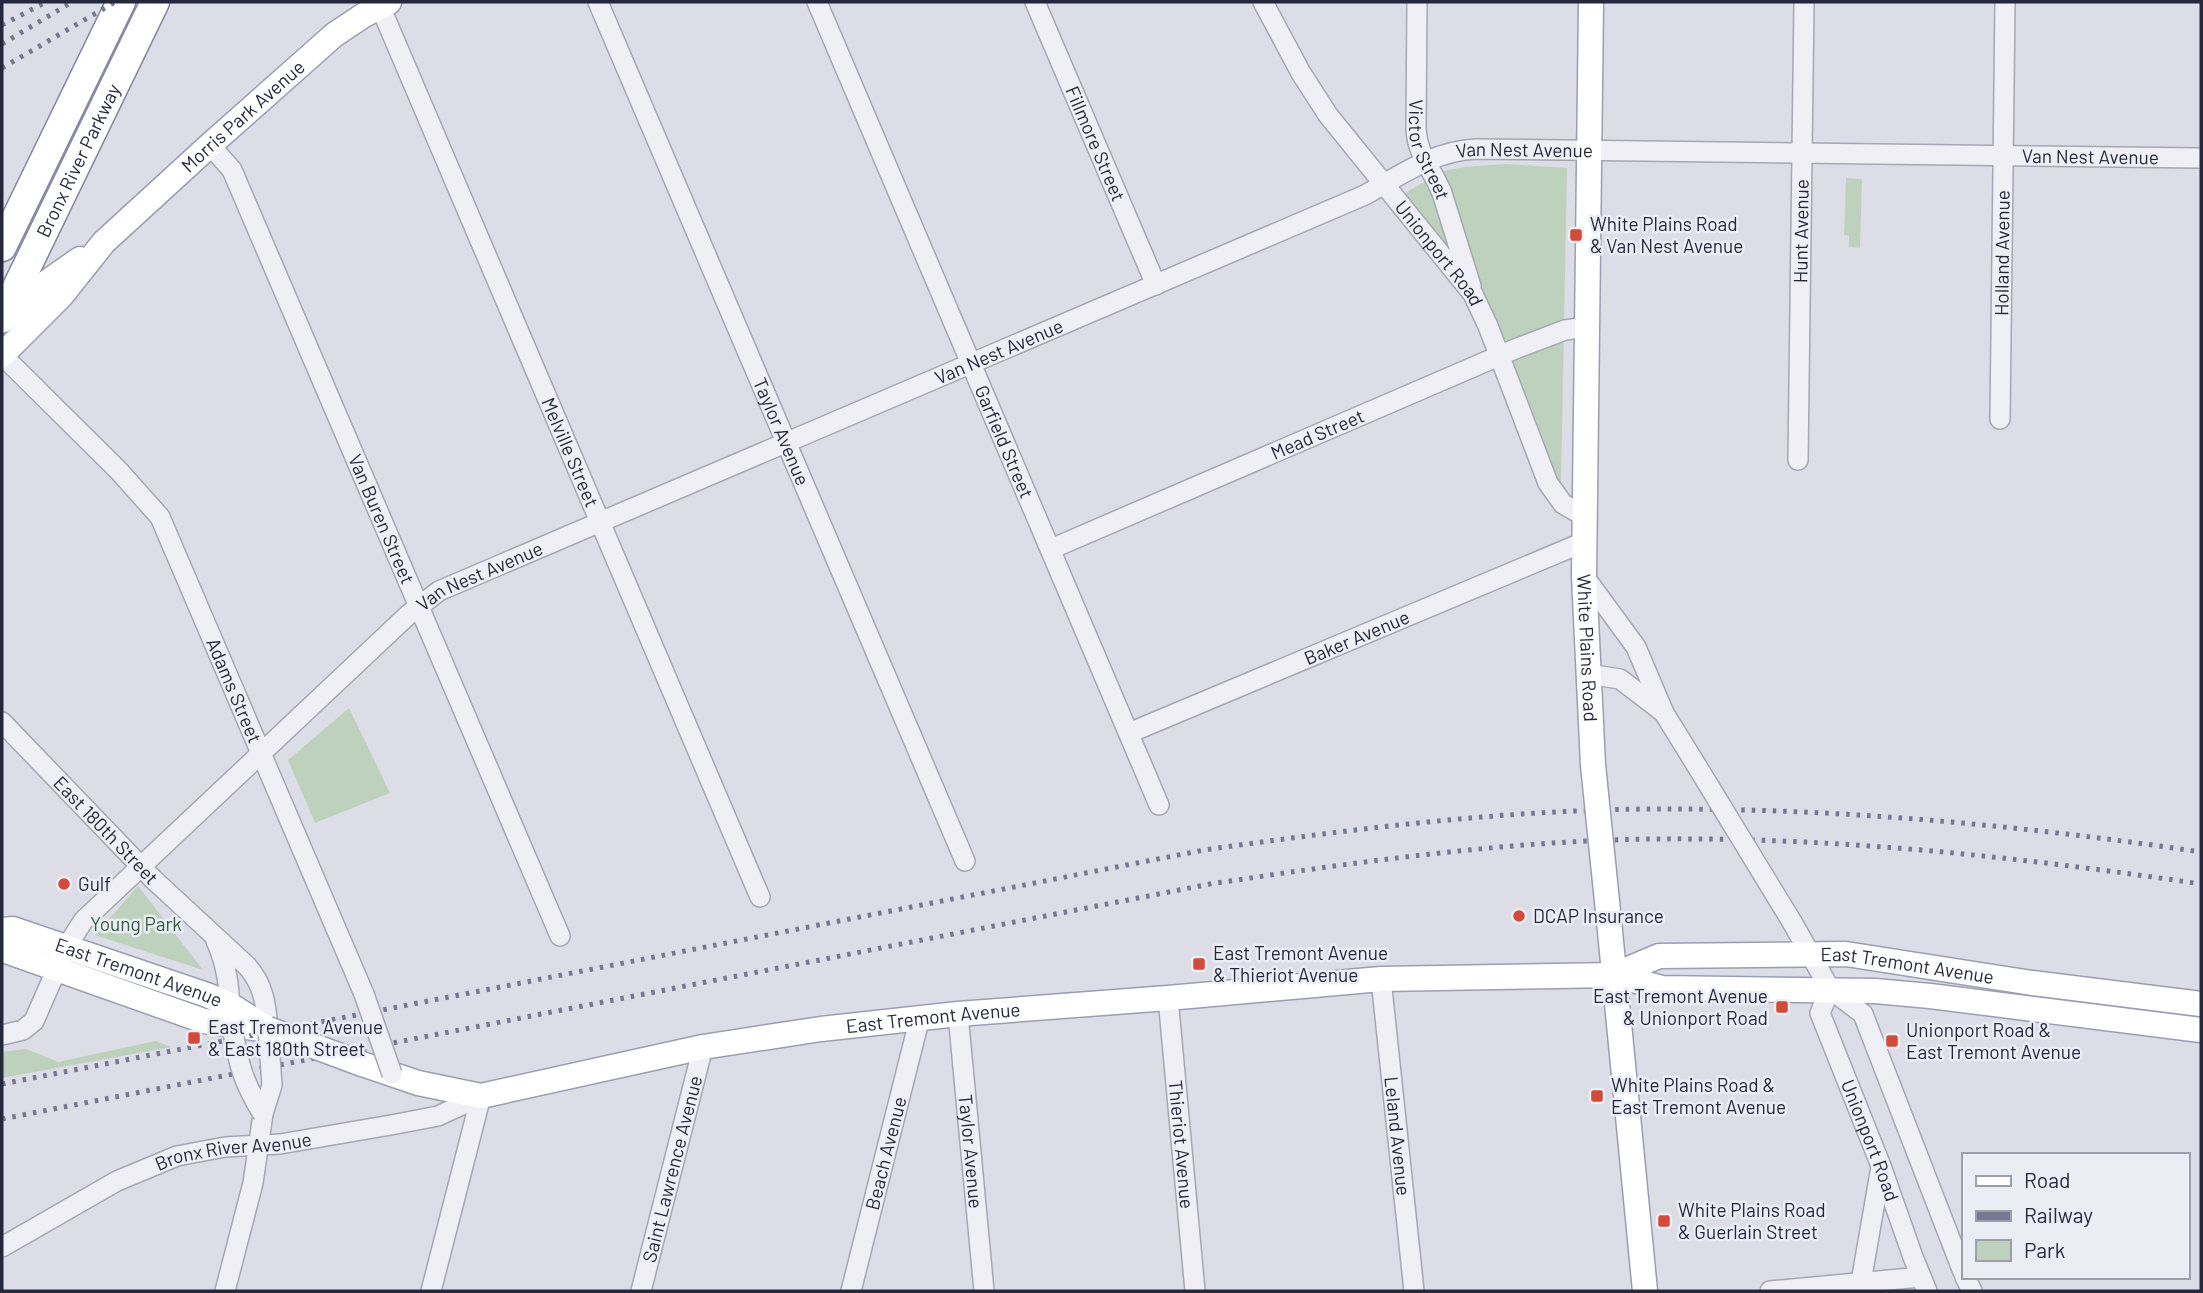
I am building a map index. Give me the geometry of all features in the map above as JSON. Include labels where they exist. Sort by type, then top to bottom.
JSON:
[{"type":"highway","name":"Bronx River Parkway","points":[[2,247],[121,2]]},
{"type":"highway","name":"Bronx River Parkway","points":[[2,320],[155,2]]},
{"type":"main road","name":"White Plains Road","points":[[1591,2],[1584,516],[1588,674],[1593,765],[1645,1291]]},
{"type":"main road","name":"Morris Park Avenue","points":[[2,320],[47,282],[104,242],[334,35],[385,4]]},
{"type":"main road","name":"Morris Park Avenue","points":[[2,355],[61,296],[104,242]]},
{"type":"main road","name":"East Tremont Avenue","points":[[2,930],[13,929],[61,958],[204,1021],[249,1022],[418,1083],[481,1096],[703,1047],[821,1029],[920,1017],[1381,979],[1614,975],[1662,988],[1830,989],[1930,996],[2201,1030]]},
{"type":"main road","name":"East Tremont Avenue","points":[[2,947],[6,951],[61,958]]},
{"type":"main road","name":"East Tremont Avenue","points":[[1614,975],[1659,956],[1846,954],[2032,983],[2201,1004]]},
{"type":"street","name":"Taylor Avenue","points":[[598,2],[965,861]]},
{"type":"street","name":"Garfield Street","points":[[817,2],[1160,805]]},
{"type":"street","name":"Fillmore Street","points":[[1035,2],[1156,285]]},
{"type":"street","name":"Unionport Road","points":[[1263,2],[1318,100],[1340,132],[1473,294],[1548,483],[1563,504],[1584,516]]},
{"type":"street","name":"Victor Street","points":[[1417,2],[1418,146],[1423,161],[1442,193],[1473,294]]},
{"type":"street","name":"Hunt Avenue","points":[[1798,460],[1804,2]]},
{"type":"street","name":"Holland Avenue","points":[[2000,419],[2005,2]]},
{"type":"street","name":"Melville Street","points":[[385,4],[760,897]]},
{"type":"street","name":"Van Buren Street","points":[[210,145],[232,170],[559,936]]},
{"type":"street","name":"Van Nest Avenue","points":[[2,1035],[23,1030],[34,1021],[61,958],[83,921],[419,605],[439,591],[1365,195],[1423,161],[1464,149],[2201,158]]},
{"type":"street","name":"Mead Street","points":[[1051,548],[1499,356],[1556,333],[1587,327]]},
{"type":"street","name":"Adams Street","points":[[2,355],[128,481],[160,517],[364,994],[392,1074]]},
{"type":"street","name":"Baker Avenue","points":[[1129,733],[1584,542]]},
{"type":"street","name":"Unionport Road","points":[[1584,576],[1636,647],[1664,713],[1830,989],[1863,1014],[1962,1269]]},
{"type":"street","name":"Unionport Road","points":[[1588,674],[1620,679],[1664,713]]},
{"type":"street","name":"East 180th Street","points":[[2,722],[142,866],[257,978],[262,989],[237,1056],[247,1088],[263,1114]]},
{"type":"street","name":"East 180th Street","points":[[214,937],[272,1085],[263,1114],[253,1183],[225,1291]]},
{"type":"street","name":"Leland Avenue","points":[[1381,979],[1414,1291]]},
{"type":"street","name":"Unionport Road","points":[[1830,989],[1820,1013],[1881,1166],[1924,1284]]},
{"type":"street","name":"Thieriot Avenue","points":[[1168,998],[1195,1291]]},
{"type":"street","name":"Taylor Avenue","points":[[958,1014],[984,1291]]},
{"type":"street","name":"Beach Avenue","points":[[851,1291],[920,1017]]},
{"type":"street","name":"Saint Lawrence Avenue","points":[[640,1291],[703,1047]]},
{"type":"street","points":[[431,1291],[481,1096]]},
{"type":"street","name":"Bronx River Avenue","points":[[2,1247],[117,1181],[177,1156],[213,1149],[329,1136],[438,1116],[481,1096]]},
{"type":"street","points":[[1861,1282],[1881,1166]]},
{"type":"street","points":[[1770,1291],[1826,1288],[1861,1282],[1924,1284]]},
{"type":"green space","points":[[1506,164],[1567,168],[1561,482],[1556,482],[1484,293],[1404,198],[1404,194],[1443,171]]},
{"type":"green space","points":[[1846,178],[1862,179],[1860,248],[1849,247],[1849,236],[1844,235]]},
{"type":"green space","points":[[349,708],[390,793],[315,823],[288,760]]},
{"type":"green space","name":"Young Park","points":[[138,886],[203,970],[95,935]]},
{"type":"green space","points":[[156,1041],[171,1047],[2,1078],[2,1052],[26,1049],[58,1062]]},
{"type":"railway","points":[[2,25],[46,2]]},
{"type":"railway","points":[[2,44],[72,2]]},
{"type":"railway","points":[[2,68],[115,2]]},
{"type":"railway","points":[[2,1084],[1204,850],[1428,822],[1596,810],[1721,809],[1859,815],[1996,826],[2201,852]]},
{"type":"railway","points":[[2,1119],[1210,884],[1486,848],[1653,839],[1791,841],[1996,857],[2201,884]]},
{"type":"place","name":"White Plains Road & Van Nest Avenue","points":[[1576,235]]},
{"type":"place","name":"Gulf","points":[[64,884]]},
{"type":"place","name":"DCAP Insurance","points":[[1519,916]]},
{"type":"place","name":"East Tremont Avenue & Thieriot Avenue","points":[[1199,964]]},
{"type":"place","name":"East Tremont Avenue & Unionport Road","points":[[1782,1007]]},
{"type":"place","name":"East Tremont Avenue & East 180th Street","points":[[194,1038]]},
{"type":"place","name":"Unionport Road & East Tremont Avenue","points":[[1892,1041]]},
{"type":"place","name":"White Plains Road & East Tremont Avenue","points":[[1597,1096]]},
{"type":"place","name":"White Plains Road & Guerlain Street","points":[[1664,1221]]}]
